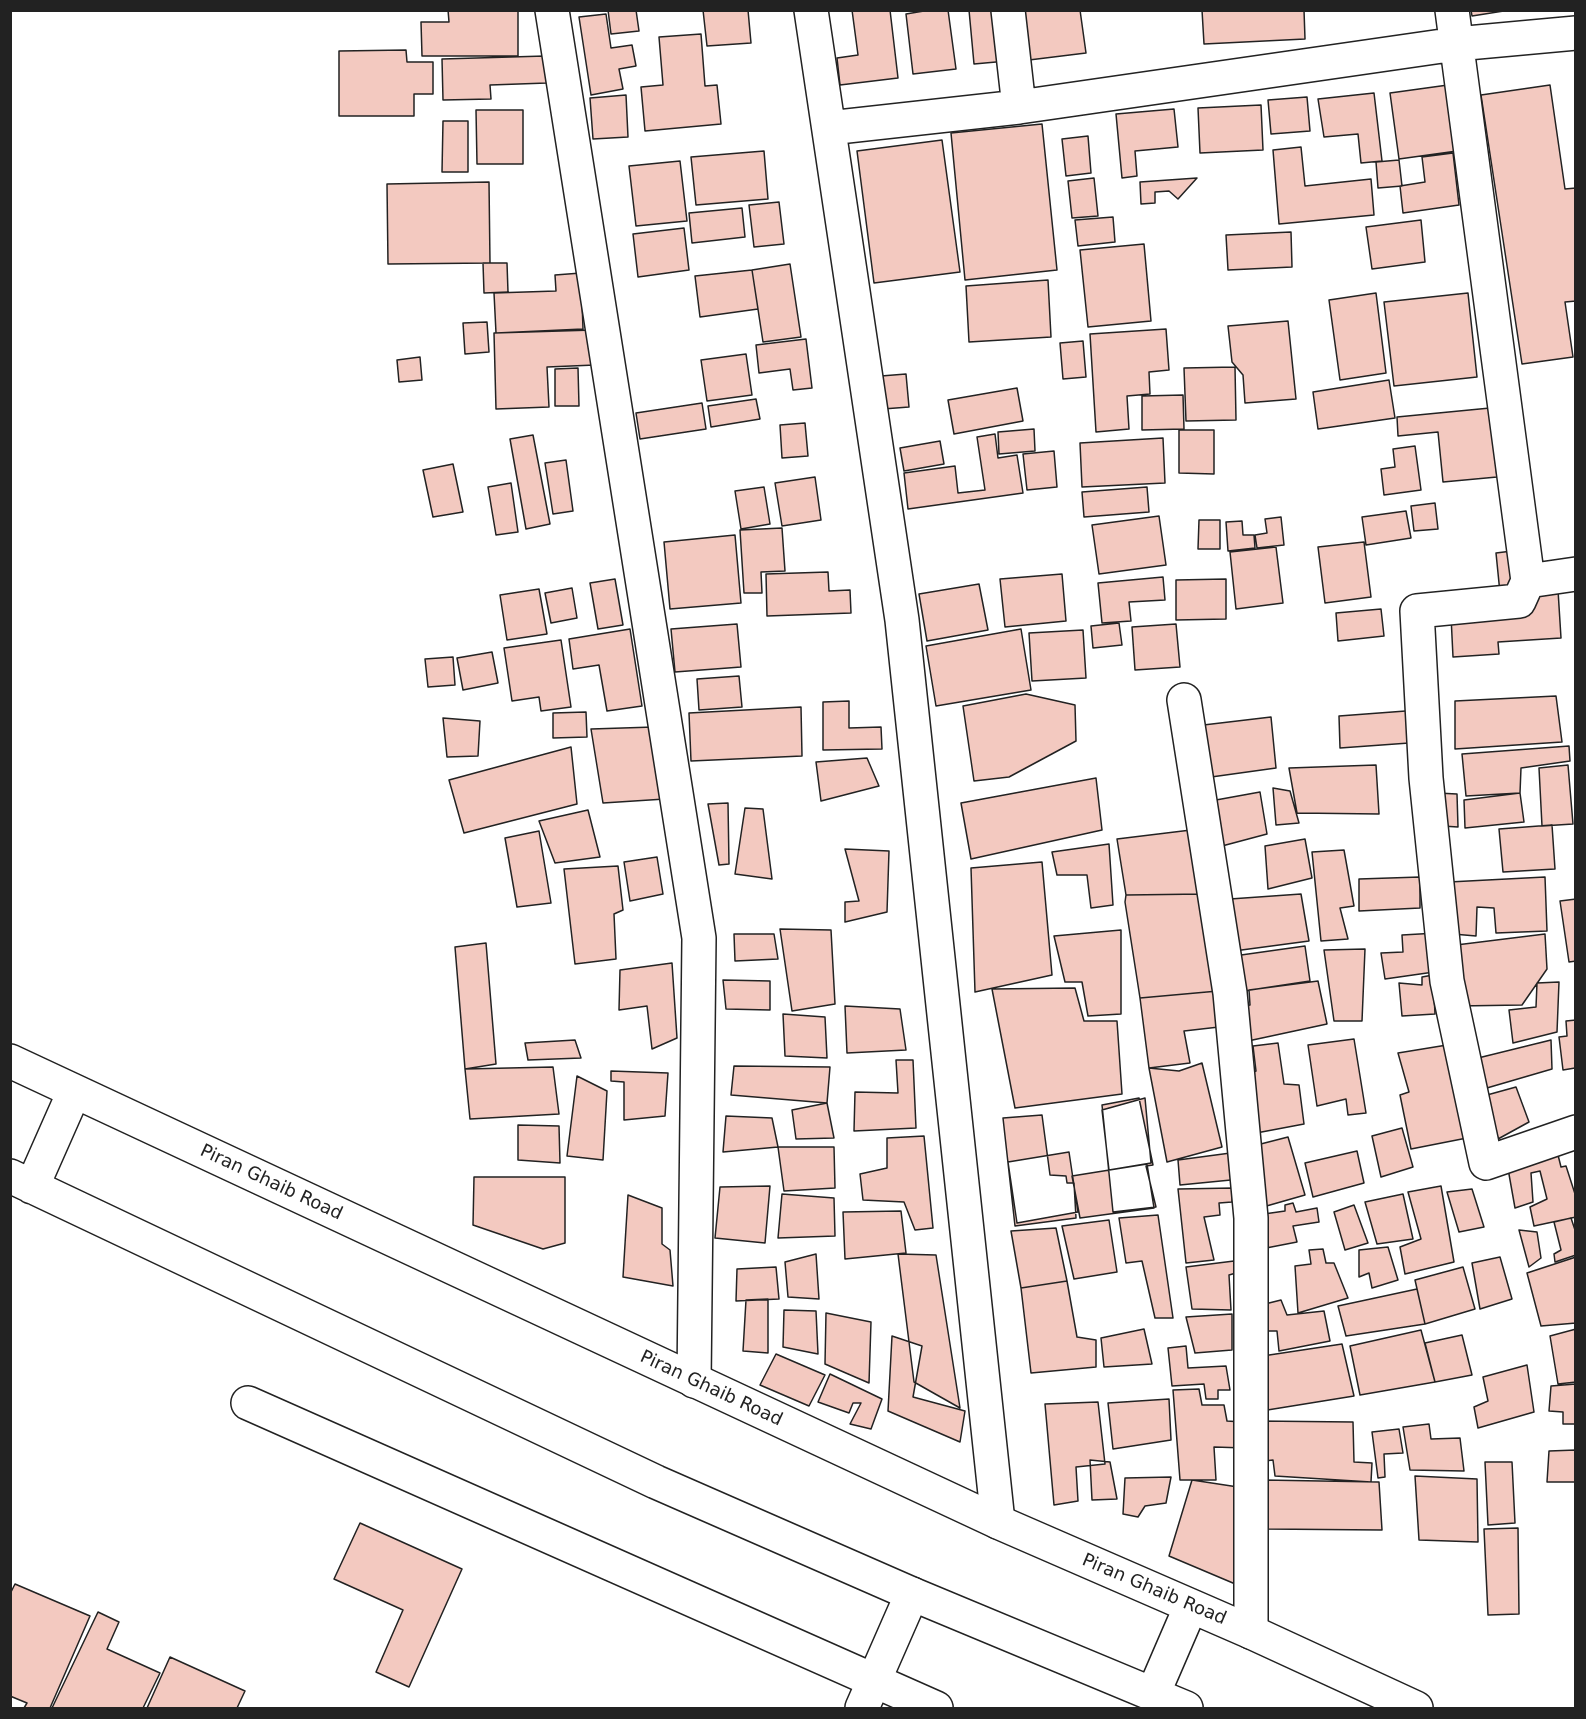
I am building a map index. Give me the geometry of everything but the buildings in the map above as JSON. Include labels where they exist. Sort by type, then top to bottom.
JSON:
[{"type":"street","points":[[552,10],[699,938],[694,1381]]},
{"type":"street","points":[[811,10],[902,620],[998,1522]]},
{"type":"street","points":[[1008,10],[1019,107]]},
{"type":"street","points":[[1452,10],[1528,580],[1519,601],[1417,611],[1426,778],[1447,981],[1486,1163],[1575,1132]]},
{"type":"street","points":[[829,128],[1019,107],[1456,44],[1575,33]]},
{"type":"street","points":[[1528,580],[1575,574]]},
{"type":"street","points":[[1184,700],[1230,993],[1251,1218],[1251,1632]]},
{"type":"street","name":"Piran Ghaib Road","points":[[10,1061],[998,1522],[1251,1632],[1416,1708]]},
{"type":"street","points":[[74,1092],[21,1182],[656,1482],[912,1594],[1186,1708]]},
{"type":"street","points":[[248,1403],[868,1694],[936,1708]]},
{"type":"street","points":[[868,1694],[912,1594]]},
{"type":"street","points":[[1153,1694],[1191,1606]]}]
